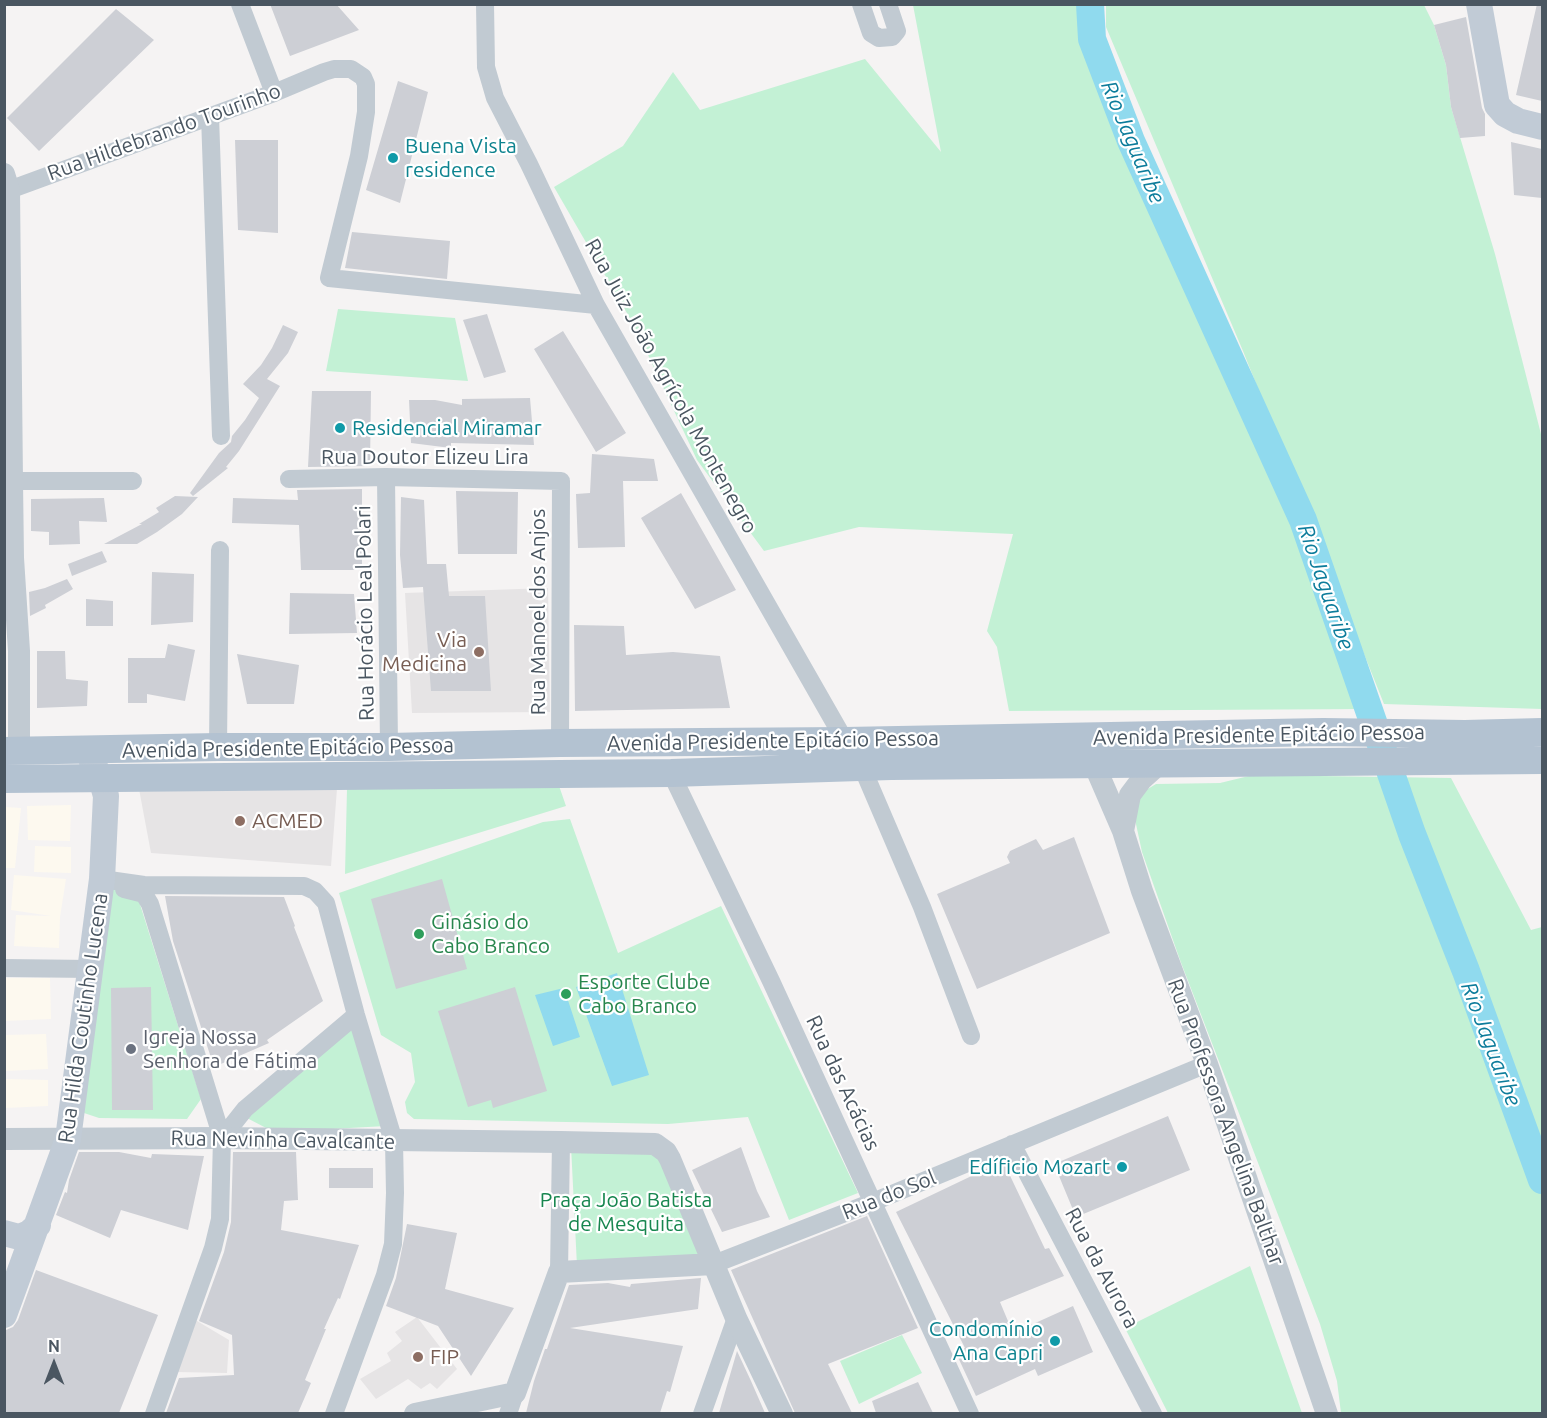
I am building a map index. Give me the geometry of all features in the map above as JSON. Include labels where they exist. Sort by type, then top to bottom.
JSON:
[{"type":"main road","points":[[1479,4],[1497,105],[1505,114],[1542,127]]},
{"type":"main road","name":"Avenida Presidente Epitácio Pessoa","points":[[12,751],[845,741],[1323,732],[1466,747],[1542,760]]},
{"type":"main road","name":"Avenida Presidente Epitácio Pessoa","points":[[4,779],[671,773],[1161,762],[1322,763],[1466,747],[1542,732]]},
{"type":"main road","name":"Rua Hilda Coutinho Lucena","points":[[4,1315],[68,1139],[101,887],[105,796],[101,778],[86,751]]},
{"type":"main road","points":[[4,1233],[20,1237],[38,1225]]},
{"type":"street","points":[[240,4],[274,93]]},
{"type":"street","name":"Rua Juiz João Agrícola Montenegro","points":[[485,4],[486,67],[495,98],[530,164],[596,305],[845,741]]},
{"type":"street","points":[[861,4],[871,33],[879,38],[892,37],[897,32],[888,4]]},
{"type":"street","name":"Rua Hildebrando Tourinho","points":[[6,185],[210,116],[324,72],[341,68],[351,69],[363,77],[366,84],[366,112],[359,156],[329,278],[596,305]]},
{"type":"street","points":[[210,116],[221,436]]},
{"type":"street","points":[[6,185],[8,481],[19,651],[12,751]]},
{"type":"street","name":"Rua Doutor Elizeu Lira","points":[[289,479],[386,477],[561,481]]},
{"type":"street","name":"Rua Horácio Leal Polari","points":[[386,477],[389,747]]},
{"type":"street","points":[[8,481],[133,481]]},
{"type":"street","name":"Rua Manoel dos Anjos","points":[[560,743],[561,481]]},
{"type":"street","points":[[218,747],[220,550]]},
{"type":"street","points":[[1123,831],[1130,795],[1142,779],[1161,762]]},
{"type":"street","name":"Rua Professora Angelina Balthar","points":[[1094,764],[1123,831],[1142,891],[1207,1064],[1327,1413]]},
{"type":"street","points":[[862,767],[922,907],[971,1036]]},
{"type":"street","name":"Rua das Acácias","points":[[671,773],[776,991],[970,1413]]},
{"type":"street","points":[[150,904],[153,890],[159,885]]},
{"type":"street","points":[[101,887],[304,886],[315,891],[326,903],[356,1015],[394,1141],[395,1193],[393,1244],[385,1275],[334,1413]]},
{"type":"street","points":[[101,887],[107,890],[117,889],[144,894],[150,904],[222,1138],[220,1219],[213,1248],[154,1413]]},
{"type":"street","points":[[4,968],[91,969]]},
{"type":"street","points":[[222,1138],[245,1109],[356,1015]]},
{"type":"street","name":"Rua do Sol","points":[[559,1272],[714,1263],[873,1202],[1207,1064]]},
{"type":"street","name":"Rua Nevinha Cavalcante","points":[[4,1139],[222,1138],[647,1144],[661,1147],[669,1159],[714,1263]]},
{"type":"street","points":[[415,1413],[511,1403],[559,1272],[561,1142]]},
{"type":"street","name":"Rua da Aurora","points":[[1012,1144],[1153,1413]]},
{"type":"street","points":[[714,1263],[736,1318],[782,1413]]},
{"type":"street","points":[[702,1413],[736,1318]]},
{"type":"shaded area","name":"Via Medicina","points":[[548,588],[550,712],[412,713],[405,593]]},
{"type":"shaded area","name":"ACMED","points":[[139,789],[337,789],[331,866],[151,853]]},
{"type":"shaded area","points":[[71,805],[70,841],[28,840],[27,806]]},
{"type":"shaded area","points":[[5,807],[21,808],[15,868],[5,868]]},
{"type":"shaded area","points":[[35,846],[71,847],[71,873],[34,872]]},
{"type":"shaded area","points":[[14,875],[66,879],[60,917],[59,948],[14,946],[16,915],[51,916],[11,910]]},
{"type":"shaded area","points":[[5,978],[50,978],[51,1019],[5,1021]]},
{"type":"shaded area","points":[[46,1034],[48,1069],[5,1071],[5,1035]]},
{"type":"shaded area","points":[[5,1079],[48,1080],[48,1106],[5,1108]]},
{"type":"shaded area","name":"FIP","points":[[417,1317],[457,1369],[437,1389],[430,1383],[421,1389],[408,1379],[376,1399],[360,1379],[391,1361],[387,1353],[402,1341],[395,1332]]},
{"type":"shaded area","points":[[192,1318],[229,1340],[227,1373],[176,1372]]},
{"type":"green space","points":[[913,5],[1091,5],[1092,39],[1303,520],[1368,709],[1009,711],[997,647],[987,631],[1013,534],[859,527],[764,551],[697,460],[635,327],[554,187],[623,146],[673,72],[700,110],[865,59],[941,152]]},
{"type":"green space","points":[[1106,5],[1424,5],[1434,25],[1446,65],[1451,107],[1495,254],[1542,438],[1542,709],[1384,704],[1243,351],[1106,27]]},
{"type":"green space","points":[[338,309],[455,318],[468,381],[326,371]]},
{"type":"green space","points":[[1253,775],[1451,778],[1531,930],[1542,927],[1542,1413],[1341,1413],[1337,1381],[1320,1324],[1180,960],[1142,852],[1133,810],[1141,793],[1156,784],[1220,783]]},
{"type":"green space","points":[[557,780],[566,806],[345,874],[347,789]]},
{"type":"green space","name":"Esporte Clube Cabo Branco","points":[[570,819],[618,953],[721,906],[858,1193],[789,1220],[748,1117],[668,1124],[414,1119],[407,1113],[405,1102],[415,1082],[411,1053],[381,1035],[339,893],[543,822]]},
{"type":"green space","points":[[115,885],[139,901],[201,1099],[187,1119],[99,1118],[78,1111],[106,895]]},
{"type":"green space","points":[[352,1023],[386,1126],[270,1130],[245,1117]]},
{"type":"green space","name":"Praça João Batista de Mesquita","points":[[571,1146],[654,1147],[701,1259],[577,1266]]},
{"type":"green space","points":[[1250,1266],[1302,1413],[1168,1413],[1125,1328]]},
{"type":"green space","points":[[902,1335],[922,1373],[859,1404],[840,1361]]},
{"type":"water","points":[[617,973],[649,1075],[612,1086],[576,987]]},
{"type":"water","points":[[564,988],[580,1037],[553,1046],[535,995]]},
{"type":"building","points":[[270,4],[336,4],[359,30],[290,56]]},
{"type":"building","points":[[1537,4],[1542,4],[1542,101],[1516,95]]},
{"type":"building","points":[[116,9],[154,40],[39,151],[7,118]]},
{"type":"building","points":[[1466,17],[1485,114],[1485,136],[1460,138],[1451,107],[1446,65],[1434,25]]},
{"type":"building","name":"Buena Vista residence","points":[[398,81],[428,92],[400,203],[366,190]]},
{"type":"building","points":[[235,140],[278,140],[278,233],[238,230]]},
{"type":"building","points":[[1511,142],[1542,149],[1542,198],[1514,195]]},
{"type":"building","points":[[352,232],[450,241],[447,279],[345,268]]},
{"type":"building","points":[[487,314],[506,372],[484,378],[463,320]]},
{"type":"building","points":[[283,325],[298,332],[288,353],[267,379],[280,386],[239,451],[226,467],[228,468],[193,496],[190,493],[219,453],[231,442],[232,436],[259,398],[243,384],[261,365]]},
{"type":"building","points":[[563,331],[626,433],[596,452],[534,349]]},
{"type":"building","name":"Residencial Miramar","points":[[312,391],[371,391],[370,466],[308,467]]},
{"type":"building","points":[[530,398],[534,445],[451,443],[451,448],[411,443],[409,400],[435,400],[462,405],[462,399]]},
{"type":"building","points":[[592,454],[654,459],[658,481],[623,481],[625,547],[578,548],[576,494],[590,493]]},
{"type":"building","points":[[362,489],[362,570],[301,570],[299,525],[232,523],[233,498],[298,500],[297,490]]},
{"type":"building","points":[[456,491],[518,492],[517,554],[458,554]]},
{"type":"building","points":[[681,493],[736,590],[695,609],[641,518]]},
{"type":"building","points":[[175,496],[198,497],[182,514],[137,544],[104,544],[142,524],[139,524],[159,512],[156,508]]},
{"type":"building","points":[[401,497],[424,500],[427,564],[446,564],[449,596],[485,596],[491,691],[431,691],[423,587],[403,588],[400,555]]},
{"type":"building","points":[[104,498],[107,522],[79,521],[80,544],[49,545],[49,532],[31,531],[31,499]]},
{"type":"building","points":[[102,551],[107,562],[72,576],[68,564]]},
{"type":"building","points":[[152,572],[194,574],[193,622],[151,625]]},
{"type":"building","points":[[67,579],[73,589],[30,616],[29,592]]},
{"type":"building","points":[[290,593],[354,594],[357,633],[289,634]]},
{"type":"building","points":[[86,599],[113,601],[113,626],[86,626]]},
{"type":"building","points":[[574,625],[624,626],[626,655],[673,652],[720,656],[730,708],[575,711]]},
{"type":"building","points":[[168,644],[195,650],[185,701],[147,694],[147,703],[128,703],[128,658],[165,658]]},
{"type":"building","points":[[37,651],[65,651],[66,679],[88,681],[87,706],[37,708]]},
{"type":"building","points":[[237,654],[299,665],[294,704],[247,704]]},
{"type":"building","points":[[1074,837],[1110,933],[977,989],[937,894],[1010,863],[1007,857],[1010,851],[1036,839],[1043,850]]},
{"type":"building","name":"Ginásio do Cabo Branco","points":[[442,879],[467,969],[396,989],[371,899]]},
{"type":"building","points":[[165,896],[284,897],[323,1001],[267,1040],[269,1043],[214,1067],[173,941]]},
{"type":"building","name":"Igreja Nossa Senhora de Fátima","points":[[151,987],[153,1110],[112,1110],[111,988]]},
{"type":"building","points":[[515,987],[547,1091],[493,1108],[491,1100],[468,1107],[438,1011]]},
{"type":"building","name":"Edíficio Mozart","points":[[1168,1116],[1190,1170],[1076,1217],[1054,1164]]},
{"type":"building","points":[[741,1147],[757,1191],[770,1217],[722,1232],[692,1170]]},
{"type":"building","points":[[79,1152],[119,1152],[151,1158],[152,1154],[204,1156],[188,1230],[121,1210],[110,1238],[56,1215],[65,1192],[67,1193]]},
{"type":"building","points":[[233,1152],[296,1152],[298,1200],[284,1201],[281,1230],[359,1245],[340,1299],[338,1298],[324,1329],[326,1329],[305,1380],[311,1383],[298,1413],[166,1413],[179,1378],[234,1375],[232,1335],[199,1321],[224,1252],[231,1222]]},
{"type":"building","points":[[1003,1161],[1045,1249],[1049,1248],[1064,1276],[1000,1302],[1013,1333],[1073,1306],[1093,1352],[1038,1376],[1035,1369],[976,1396],[956,1353],[965,1348],[896,1212]]},
{"type":"building","points":[[329,1168],[373,1168],[373,1188],[329,1188]]},
{"type":"building","points":[[867,1216],[918,1328],[828,1364],[852,1413],[795,1413],[731,1270]]},
{"type":"building","points":[[407,1224],[457,1233],[445,1289],[514,1308],[471,1376],[438,1326],[386,1306],[396,1278]]},
{"type":"building","points":[[36,1270],[158,1315],[119,1413],[4,1413],[4,1335],[6,1330],[13,1327],[18,1320]]},
{"type":"building","points":[[701,1278],[698,1309],[570,1328],[683,1346],[670,1392],[667,1391],[660,1413],[526,1413],[534,1381],[569,1285],[608,1283],[630,1287],[631,1284]]},
{"type":"building","points":[[737,1351],[751,1381],[765,1413],[719,1413]]},
{"type":"building","points":[[918,1382],[933,1413],[876,1413],[872,1401]]},
{"type":"waterway","name":"Rio Jaguaribe","points":[[1090,4],[1092,39],[1131,141],[1303,520],[1412,834],[1466,971],[1542,1180]]},
{"type":"place","name":"Buena Vista residence","points":[[393,158]]},
{"type":"place","name":"Residencial Miramar","points":[[340,428]]},
{"type":"place","name":"Via Medicina","points":[[479,652]]},
{"type":"place","name":"ACMED","points":[[240,821]]},
{"type":"place","name":"Ginásio do Cabo Branco","points":[[419,934]]},
{"type":"place","name":"Esporte Clube Cabo Branco","points":[[566,994]]},
{"type":"place","name":"Igreja Nossa Senhora de Fátima","points":[[131,1049]]},
{"type":"place","name":"Edíficio Mozart","points":[[1122,1167]]},
{"type":"place","name":"Condomínio Ana Capri","points":[[1055,1341]]},
{"type":"place","name":"FIP","points":[[418,1357]]}]
